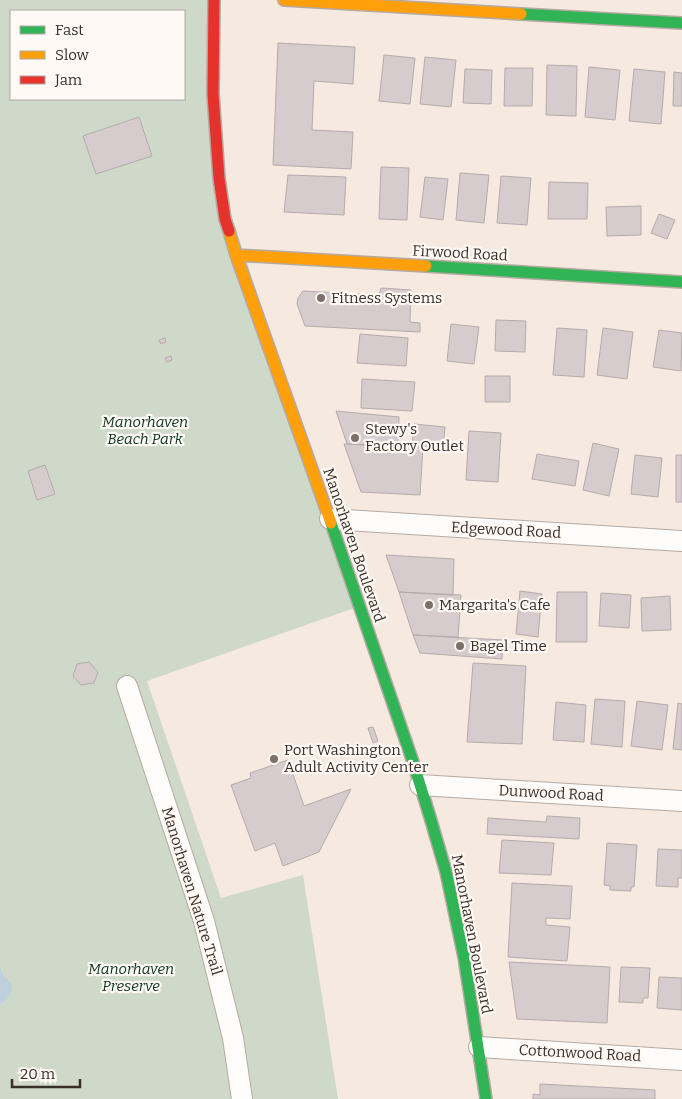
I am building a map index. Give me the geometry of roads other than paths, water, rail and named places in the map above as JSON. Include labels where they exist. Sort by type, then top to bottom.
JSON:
[{"type":"street","name":"Manorhaven Boulevard","points":[[214,0],[213,94],[219,178],[225,219],[330,519],[435,832],[452,898],[479,1047],[486,1099]]},
{"type":"street","points":[[284,0],[682,23]]},
{"type":"street","name":"Firwood Road","points":[[236,254],[682,282]]},
{"type":"street","name":"Edgewood Road","points":[[330,519],[682,541]]},
{"type":"street","name":"Manorhaven Nature Trail","points":[[128,686],[204,921],[233,1038],[242,1099]]},
{"type":"street","name":"Dunwood Road","points":[[420,785],[682,800]]},
{"type":"street","name":"Cottonwood Road","points":[[479,1047],[682,1060]]},
{"type":"water","points":[[0,966],[4,976],[11,983],[12,990],[6,1001],[0,1004]]},
{"type":"place","name":"Fitness Systems","points":[[321,298]]},
{"type":"place","name":"Stewy's Factory Outlet","points":[[355,438]]},
{"type":"place","name":"Margarita's Cafe","points":[[429,605]]},
{"type":"place","name":"Bagel Time","points":[[460,646]]},
{"type":"place","name":"Port Washington Adult Activity Center","points":[[274,759]]},
{"type":"park label","name":"Manorhaven Beach Park","points":[[145,430]]},
{"type":"park label","name":"Manorhaven Preserve","points":[[131,978]]}]
